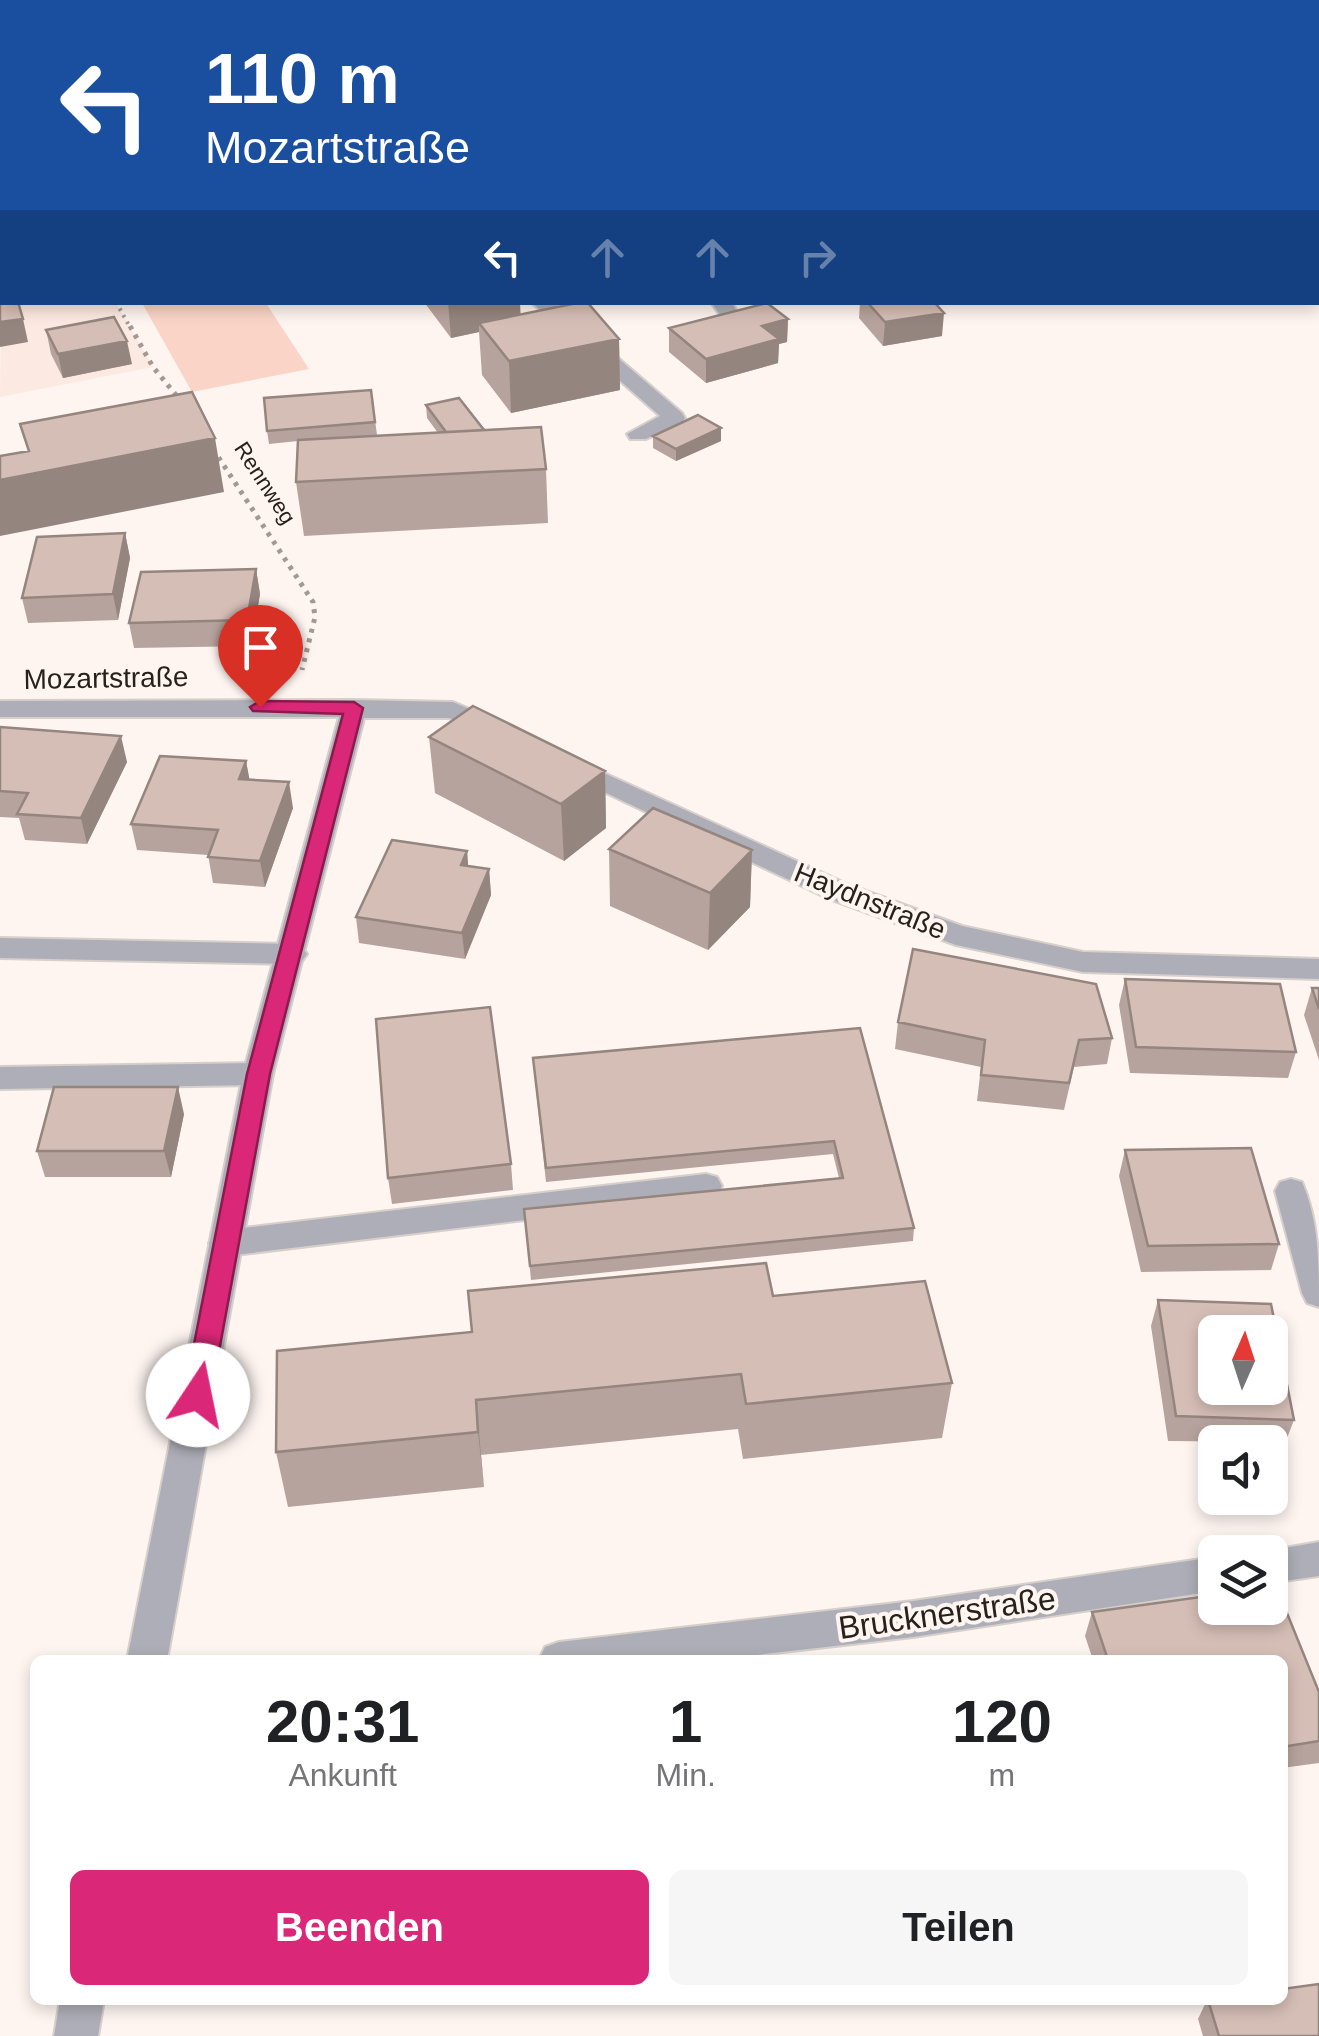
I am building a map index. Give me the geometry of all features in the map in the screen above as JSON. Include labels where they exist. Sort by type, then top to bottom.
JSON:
[{"type":"street","points":[[545,305],[674,418],[638,434]]},
{"type":"street","name":"Mozartstraße","points":[[0,709],[293,706],[453,710]]},
{"type":"street","points":[[148,1655],[258,1074],[354,708]]},
{"type":"street","name":"Haydnstraße","points":[[453,710],[836,891],[956,935],[1084,962],[1319,969]]},
{"type":"street","points":[[0,948],[292,954]]},
{"type":"street","points":[[0,1078],[258,1074]]},
{"type":"street","points":[[226,1244],[706,1186]]},
{"type":"street","points":[[1291,1191],[1319,1294]]},
{"type":"street","points":[[1288,1563],[1319,1559]]},
{"type":"street","name":"Brucknerstraße","points":[[603,1655],[913,1619],[1198,1577]]},
{"type":"street","points":[[76,2036],[81,2005]]},
{"type":"path","points":[[118,305],[153,367],[184,404]]},
{"type":"path","name":"Rennweg","points":[[206,437],[313,602],[315,616],[293,706]]},
{"type":"shaded area","points":[[1,305],[117,305],[153,367],[0,397]]},
{"type":"shaded area","points":[[143,305],[267,305],[309,369],[192,392]]},
{"type":"building","points":[[0,305],[19,305],[23,319],[0,322]]},
{"type":"building","points":[[567,305],[590,305],[619,339],[509,361],[479,323]]},
{"type":"building","points":[[759,305],[770,305],[788,319],[762,326],[779,339],[706,359],[669,328]]},
{"type":"building","points":[[870,305],[937,305],[944,313],[885,322]]},
{"type":"building","points":[[114,317],[127,341],[58,354],[46,330]]},
{"type":"building","points":[[371,390],[375,422],[267,431],[264,398]]},
{"type":"building","points":[[192,392],[215,438],[0,480],[0,456],[29,451],[20,424]]},
{"type":"building","points":[[459,398],[484,430],[446,432],[426,405]]},
{"type":"building","points":[[698,415],[721,428],[676,449],[653,436]]},
{"type":"building","points":[[541,427],[546,469],[296,482],[298,440]]},
{"type":"building","points":[[125,533],[113,594],[22,598],[37,537]]},
{"type":"building","points":[[256,569],[247,620],[129,623],[141,572]]},
{"type":"building","points":[[473,706],[605,771],[561,804],[429,737]]},
{"type":"building","points":[[0,727],[121,736],[81,818],[17,814],[28,793],[0,791]]},
{"type":"building","points":[[160,756],[246,761],[239,779],[289,782],[260,861],[208,857],[218,830],[131,824]]},
{"type":"building","points":[[653,808],[752,850],[710,893],[609,849]]},
{"type":"building","points":[[392,840],[467,851],[461,865],[489,869],[462,933],[356,917]]},
{"type":"building","points":[[913,949],[1096,984],[1112,1038],[1079,1040],[1069,1083],[981,1075],[985,1040],[898,1022]]},
{"type":"building","points":[[1125,979],[1280,984],[1296,1052],[1136,1047]]},
{"type":"building","points":[[1312,988],[1319,988],[1319,1009]]},
{"type":"building","points":[[490,1007],[511,1164],[388,1178],[376,1019]]},
{"type":"building","points":[[860,1028],[914,1228],[530,1266],[524,1209],[843,1178],[834,1141],[546,1168],[533,1058]]},
{"type":"building","points":[[54,1087],[178,1087],[164,1151],[37,1151]]},
{"type":"building","points":[[1251,1148],[1279,1244],[1148,1246],[1125,1150]]},
{"type":"building","points":[[766,1263],[773,1296],[925,1281],[952,1383],[746,1404],[741,1374],[476,1400],[478,1432],[276,1452],[277,1351],[472,1332],[468,1291]]},
{"type":"building","points":[[1158,1300],[1271,1304],[1273,1315],[1198,1315],[1198,1405],[1288,1405],[1288,1390],[1294,1420],[1176,1416]]},
{"type":"building","points":[[1198,1597],[1198,1625],[1288,1625],[1288,1616],[1319,1692],[1319,1741],[1288,1746],[1288,1655],[1106,1655],[1092,1612]]},
{"type":"building","points":[[1319,1984],[1319,2036],[1219,2036],[1210,2005],[1288,2005],[1288,1988]]},
{"type":"route","points":[[198,1395],[258,1074],[354,708],[260,707]]}]
